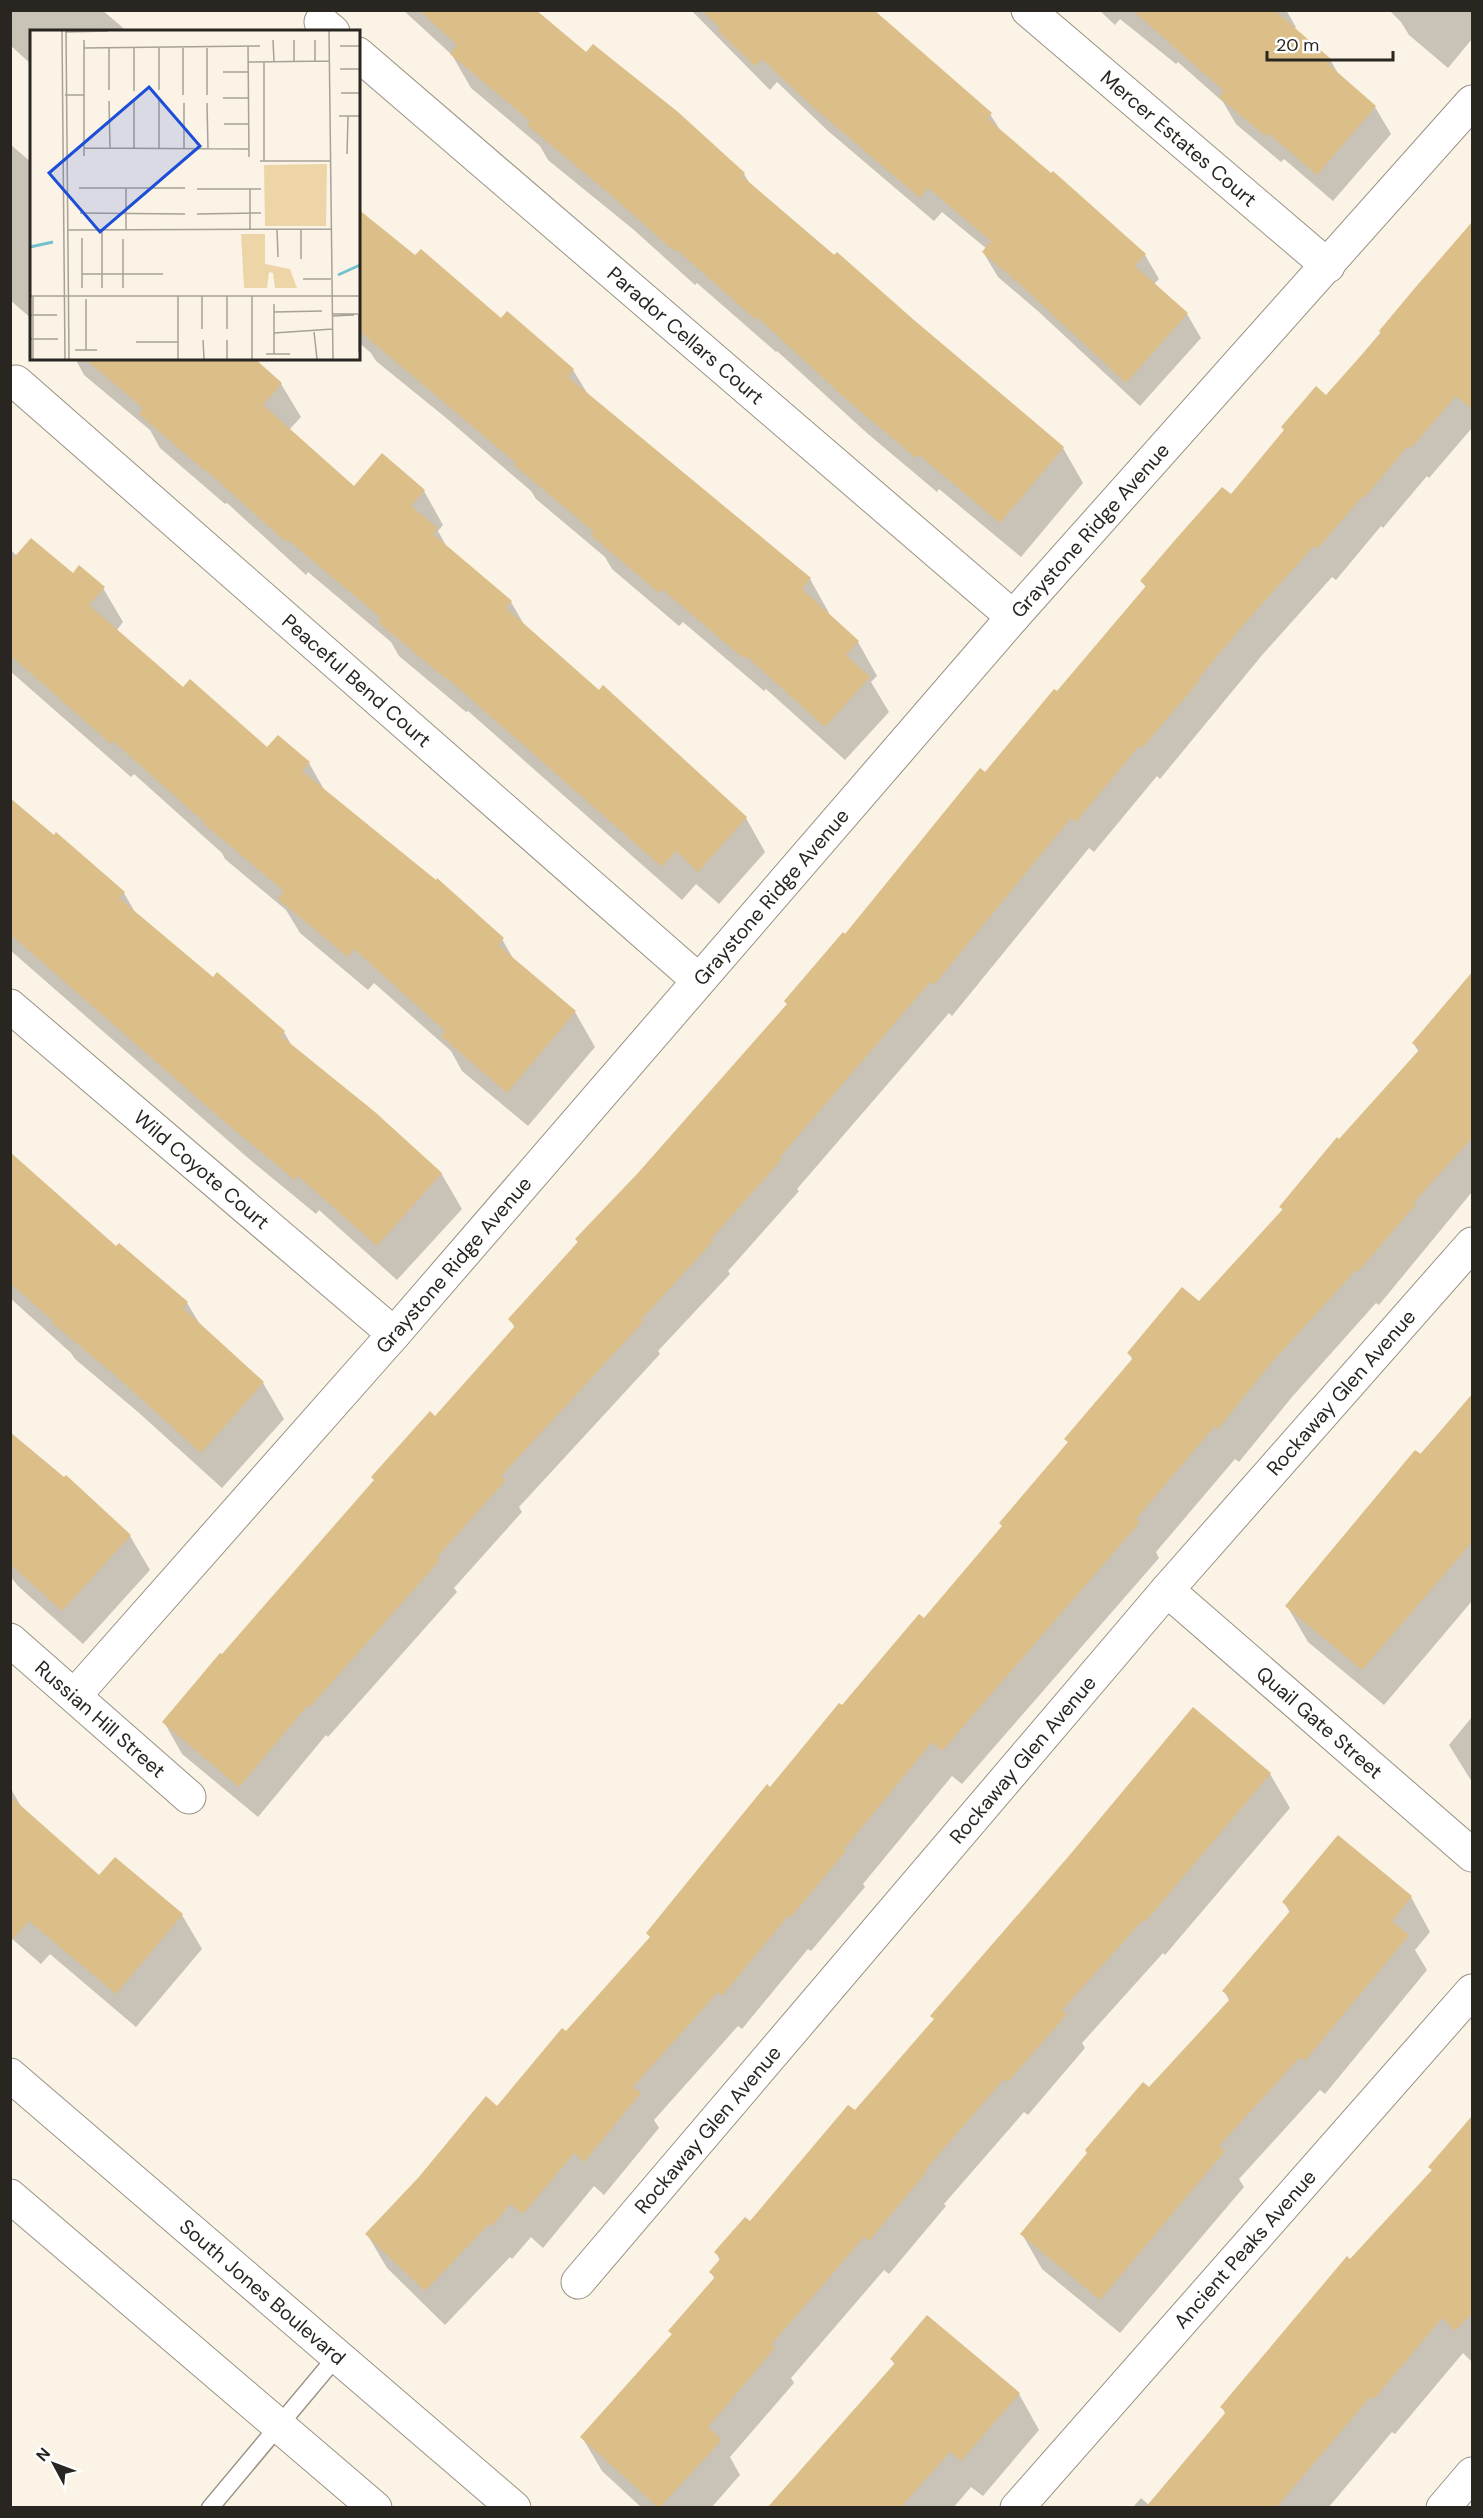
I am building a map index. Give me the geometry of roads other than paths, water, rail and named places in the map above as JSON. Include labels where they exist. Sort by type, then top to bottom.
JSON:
[{"type":"street","name":"Mercer Estates Court","points":[[1028,10],[1328,266]]},
{"type":"street","name":"Parador Cellars Court","points":[[360,56],[1013,617]]},
{"type":"street","name":"Graystone Ridge Avenue","points":[[75,1695],[394,1334],[1013,617],[1473,102]]},
{"type":"street","name":"Peaceful Bend Court","points":[[16,382],[698,980]]},
{"type":"street","name":"Wild Coyote Court","points":[[10,1006],[394,1334]]},
{"type":"street","name":"Rockaway Glen Avenue","points":[[578,2282],[1167,1590],[1473,1244]]},
{"type":"street","name":"Quail Gate Street","points":[[1167,1590],[1473,1855]]},
{"type":"street","name":"Russian Hill Street","points":[[10,1640],[189,1797]]},
{"type":"street","name":"Ancient Peaks Avenue","points":[[1017,2508],[1473,1992]]},
{"type":"street","name":"South Jones Boulevard","points":[[10,2075],[514,2508]]},
{"type":"street","points":[[10,2196],[375,2508]]},
{"type":"street","points":[[1443,2508],[1472,2476]]},
{"type":"lane","points":[[210,2508],[338,2356]]}]
